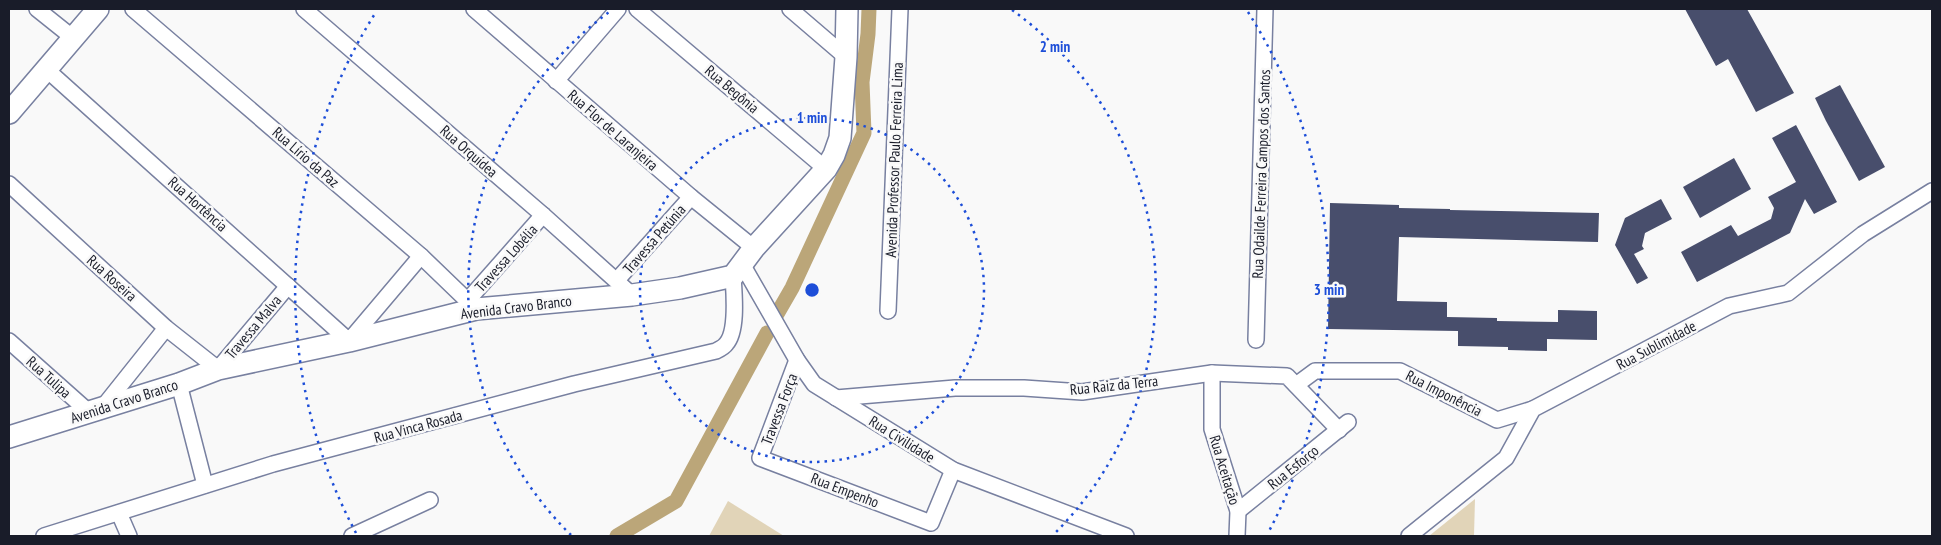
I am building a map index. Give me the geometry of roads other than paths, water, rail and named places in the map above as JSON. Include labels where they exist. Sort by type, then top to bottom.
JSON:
[{"type":"street","points":[[37,9],[72,37]]},
{"type":"street","points":[[9,113],[72,37],[98,9]]},
{"type":"street","name":"Rua Lírio da Paz","points":[[133,9],[421,256],[472,304]]},
{"type":"street","name":"Rua Orquídea","points":[[304,9],[625,288]]},
{"type":"street","name":"Rua Flor de Laranjeira","points":[[474,9],[691,197],[743,263]]},
{"type":"street","points":[[556,81],[618,9]]},
{"type":"street","name":"Rua Begônia","points":[[637,9],[826,169]]},
{"type":"street","points":[[790,9],[846,56]]},
{"type":"street","points":[[743,263],[826,169],[834,155],[840,138],[846,56],[847,9]]},
{"type":"street","name":"Avenida Professor Paulo Ferreira Lima","points":[[888,311],[900,9]]},
{"type":"street","name":"Rua Odailde Ferreira Campos dos Santos","points":[[1256,340],[1265,9]]},
{"type":"street","name":"Rua Hortência","points":[[46,69],[348,341]]},
{"type":"street","name":"Rua Roseira","points":[[9,184],[166,328],[218,369]]},
{"type":"street","name":"Rua Sublimidade","points":[[1533,409],[1729,306],[1788,293],[1863,234],[1932,191]]},
{"type":"street","name":"Travessa Petúnia","points":[[625,288],[691,197]]},
{"type":"street","name":"Travessa Lobélia","points":[[472,304],[543,215]]},
{"type":"street","points":[[348,341],[421,256]]},
{"type":"street","name":"Avenida Cravo Branco","points":[[9,437],[179,384],[218,369],[348,341],[472,304],[625,288],[680,288],[743,263]]},
{"type":"street","name":"Rua Civilidade","points":[[743,263],[797,360],[814,384],[953,470],[1126,536]]},
{"type":"street","name":"Rua Vinca Rosada","points":[[44,536],[273,464],[574,384],[716,351],[726,345],[730,337],[743,263]]},
{"type":"street","name":"Travessa Malva","points":[[218,369],[288,286]]},
{"type":"street","points":[[96,410],[166,328]]},
{"type":"street","name":"Rua Tulipa","points":[[9,341],[96,410]]},
{"type":"street","name":"Travessa Força","points":[[760,458],[797,360]]},
{"type":"street","name":"Rua Imponência","points":[[1296,386],[1315,371],[1400,371],[1497,420],[1533,409]]},
{"type":"street","name":"Rua Raiz da Terra","points":[[836,398],[955,388],[1024,388],[1082,392],[1212,373],[1287,376],[1296,386],[1344,426]]},
{"type":"street","name":"Rua Aceitação","points":[[1212,373],[1212,429],[1238,511],[1237,536]]},
{"type":"street","points":[[179,384],[205,484]]},
{"type":"street","points":[[1409,536],[1506,458],[1533,409]]},
{"type":"street","name":"Rua Esforço","points":[[1238,511],[1344,426]]},
{"type":"street","name":"Rua Empenho","points":[[760,458],[931,523],[953,470]]},
{"type":"street","points":[[352,536],[430,500]]},
{"type":"street","points":[[119,513],[129,536]]},
{"type":"waterway","points":[[777,314],[792,288],[864,133],[862,82],[869,9]]},
{"type":"waterway","points":[[617,536],[676,501],[767,333]]}]
